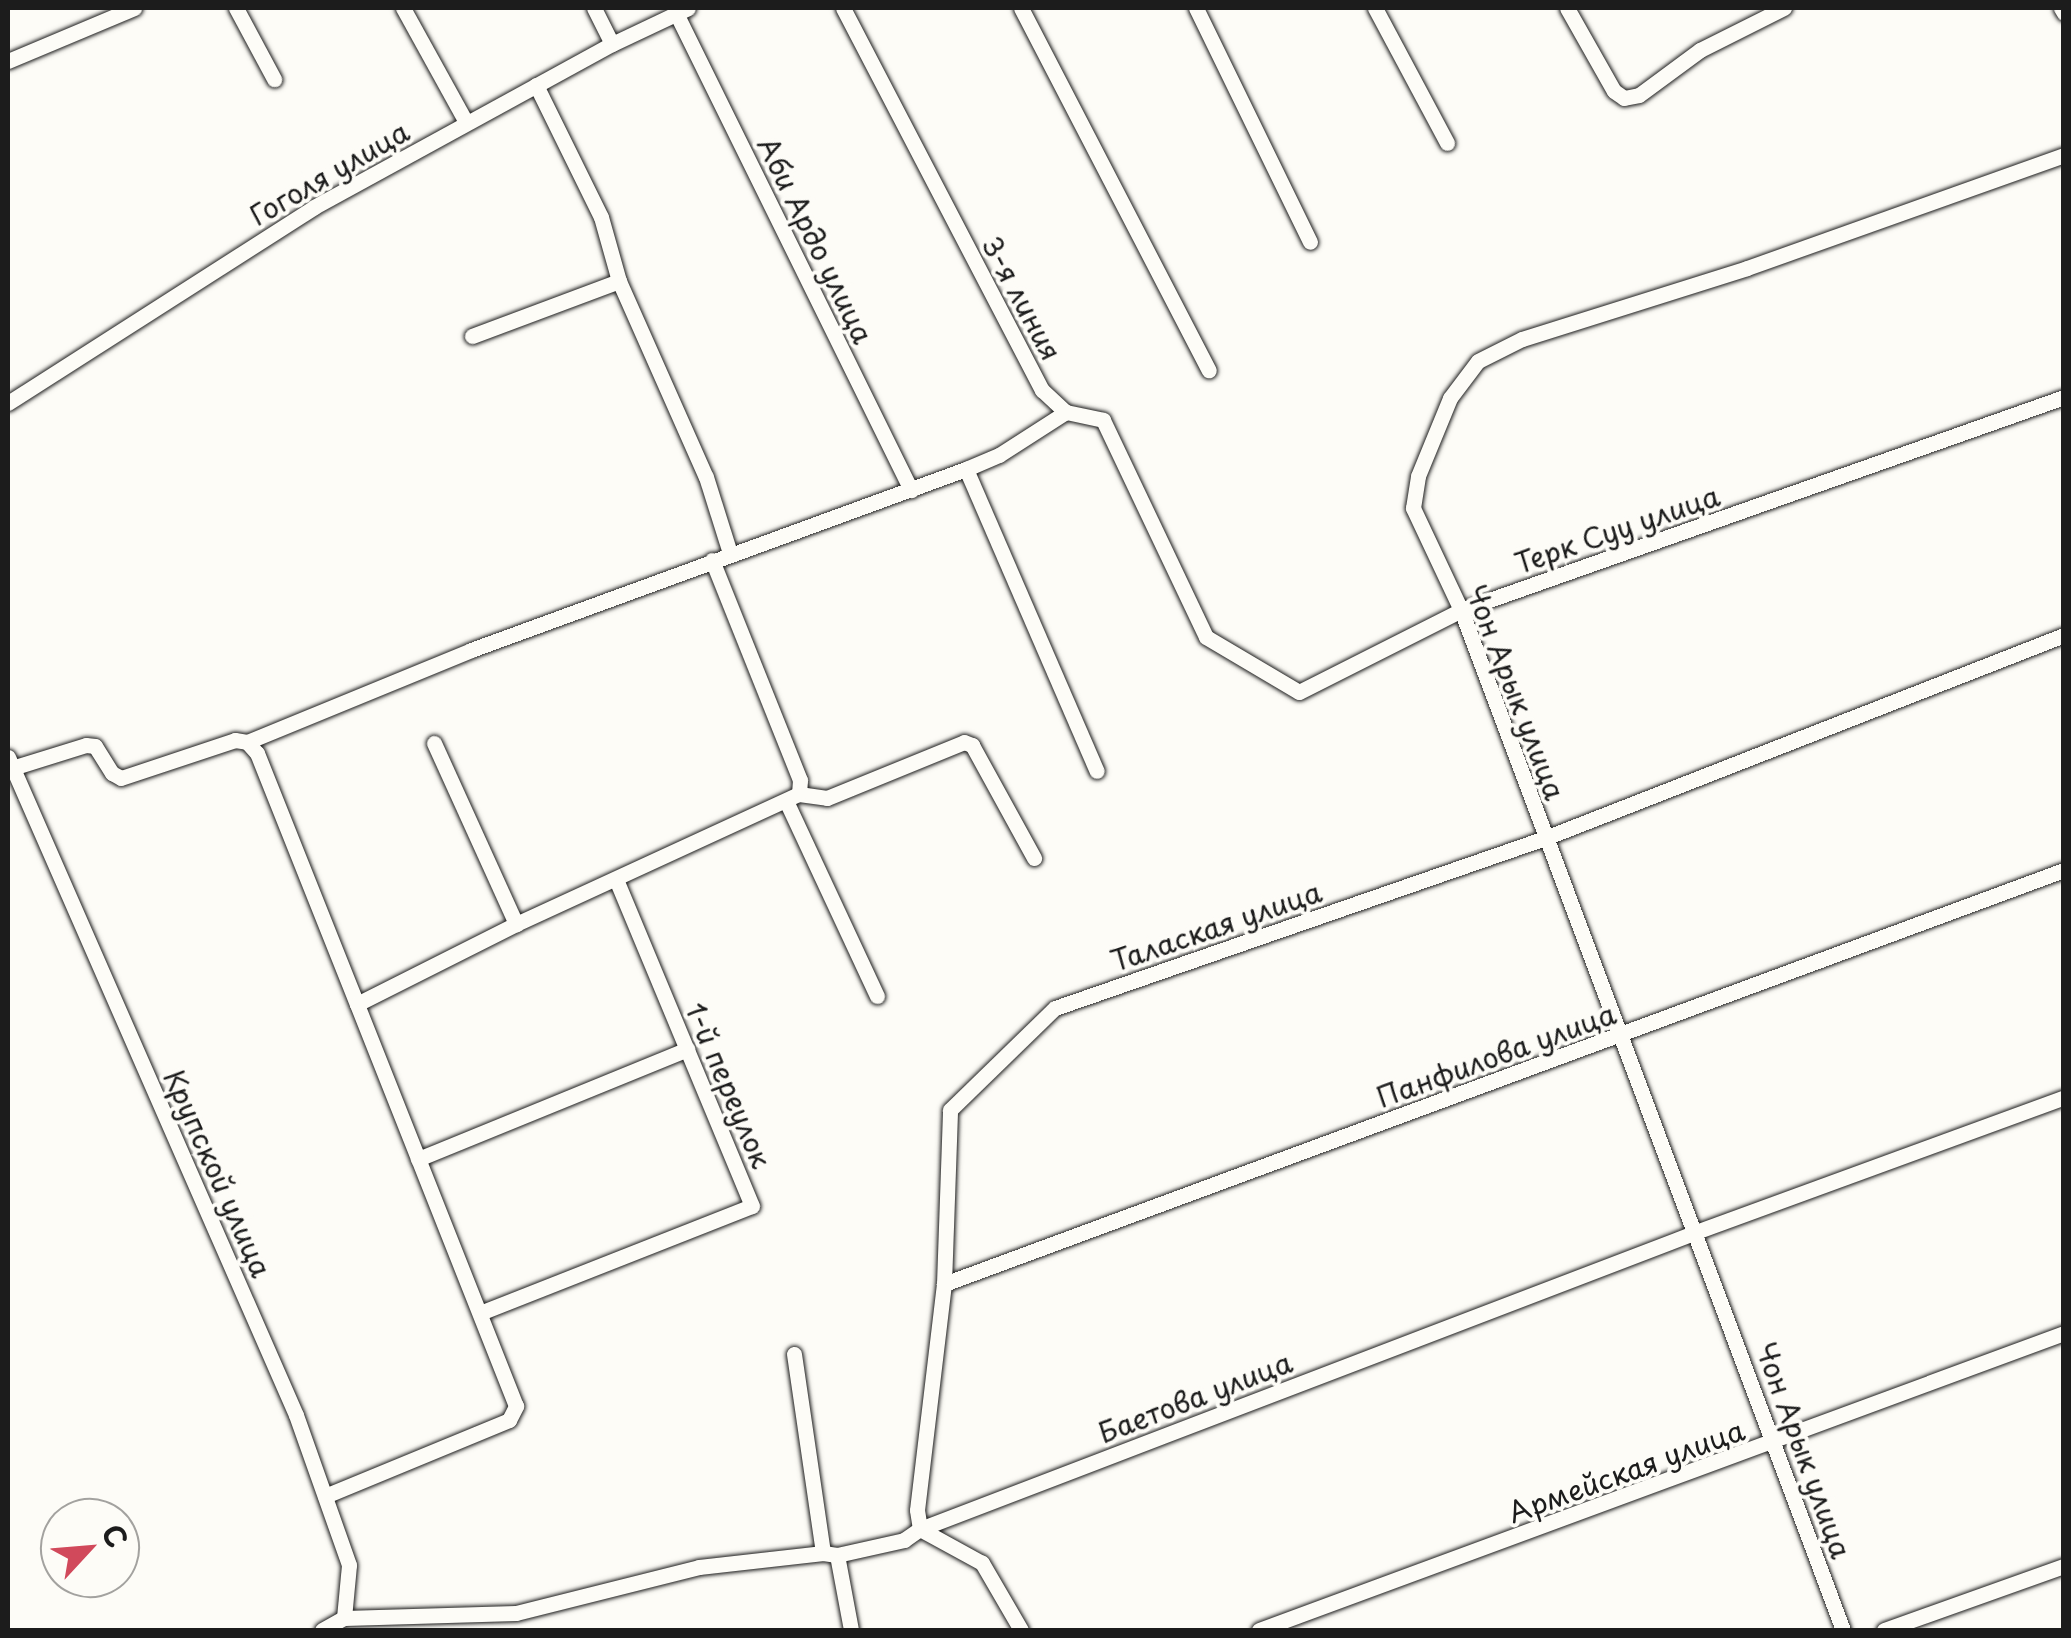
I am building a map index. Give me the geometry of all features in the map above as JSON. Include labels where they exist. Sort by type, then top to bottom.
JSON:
[{"type":"street","points":[[8,61],[134,8]]},
{"type":"street","points":[[236,8],[274,79]]},
{"type":"street","points":[[403,8],[466,122]]},
{"type":"street","points":[[594,8],[612,44]]},
{"type":"street","name":"3-я линия","points":[[843,8],[1042,390],[1066,412],[1102,420],[1206,637]]},
{"type":"street","points":[[1020,8],[1210,370]]},
{"type":"street","points":[[1196,8],[1310,242]]},
{"type":"street","points":[[1376,8],[1446,143]]},
{"type":"street","points":[[1567,8],[1614,92],[1624,98],[1639,95],[1700,50],[1784,8]]},
{"type":"street","name":"Гоголя улица","points":[[8,403],[314,207],[466,122],[682,10]]},
{"type":"street","name":"Аби Ардо улица","points":[[682,10],[910,490]]},
{"type":"street","points":[[536,85],[602,217],[618,281],[706,477],[730,553]]},
{"type":"street","name":"Чон Арык улица","points":[[1843,1630],[1461,610],[1413,508],[1418,476],[1450,398],[1478,361],[1522,339],[1747,268],[2064,155]]},
{"type":"street","points":[[472,336],[618,281]]},
{"type":"street","name":"Терк Суу улица","points":[[1206,637],[1298,692],[1461,610],[2064,397]]},
{"type":"street","points":[[10,763],[96,746],[112,773],[121,778],[235,740],[247,742],[471,650],[1000,455],[1066,412]]},
{"type":"street","points":[[966,468],[1096,772]]},
{"type":"street","points":[[712,560],[800,780],[793,798],[877,996]]},
{"type":"street","name":"Талаская улица","points":[[920,1529],[916,1510],[944,1284],[950,1110],[1054,1008],[1545,838],[2064,636]]},
{"type":"street","points":[[247,742],[257,753],[516,1406],[509,1420],[325,1496]]},
{"type":"street","points":[[357,1004],[516,924],[793,798],[827,798],[964,742],[972,745],[1034,858]]},
{"type":"street","points":[[434,744],[516,924]]},
{"type":"street","name":"Крупской улица","points":[[10,763],[296,1415],[349,1565],[344,1618]]},
{"type":"street","name":"Панфилова улица","points":[[944,1284],[2064,870]]},
{"type":"street","name":"1-й переулок","points":[[480,1313],[752,1206],[616,880]]},
{"type":"street","points":[[418,1160],[686,1049]]},
{"type":"street","name":"Баетова улица","points":[[322,1630],[344,1618],[396,1624],[516,1613],[699,1567],[830,1554],[904,1540],[920,1529],[1696,1232],[2064,1098]]},
{"type":"street","name":"Армейская улица","points":[[1259,1630],[2064,1334]]},
{"type":"street","points":[[794,1354],[830,1554],[851,1630]]},
{"type":"street","points":[[920,1529],[982,1563],[1021,1630]]},
{"type":"street","points":[[1884,1630],[2064,1566]]}]
